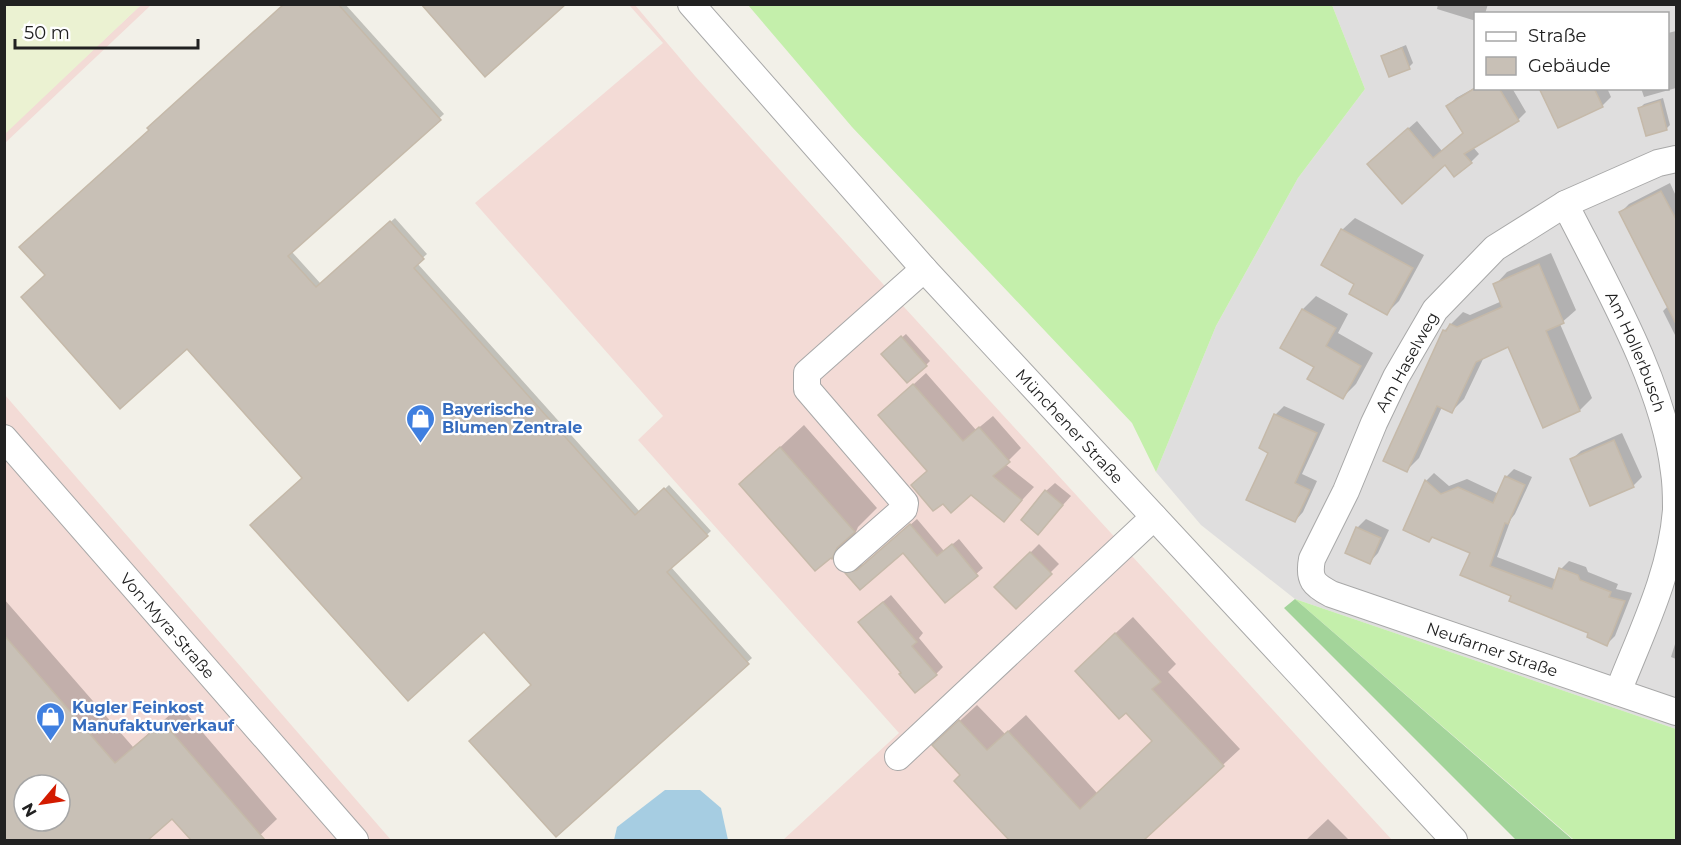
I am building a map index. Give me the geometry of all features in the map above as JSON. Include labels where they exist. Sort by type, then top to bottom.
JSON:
[{"type":"street","name":"Münchener Straße","points":[[692,4],[924,268],[1454,840]]},
{"type":"street","name":"Am Haselweg","points":[[1312,579],[1310,570],[1312,559],[1346,491],[1374,423],[1396,377],[1435,310],[1495,248],[1565,204],[1658,163],[1677,159]]},
{"type":"street","name":"Am Hollerbusch","points":[[1565,204],[1636,347],[1654,393],[1674,470],[1677,509],[1674,538],[1662,580],[1618,692]]},
{"type":"street","points":[[848,559],[904,509],[905,503],[807,389],[807,373],[924,268]]},
{"type":"street","name":"Von-Myra-Straße","points":[[4,438],[355,840]]},
{"type":"street","points":[[898,758],[1154,517]]},
{"type":"street","name":"Neufarner Straße","points":[[1312,579],[1317,586],[1331,594],[1677,712]]},
{"type":"shaded area","points":[[141,5],[151,5],[5,143],[4,134]]},
{"type":"shaded area","points":[[629,5],[635,5],[695,76],[872,272],[1392,840],[783,840],[899,733],[638,440],[663,416],[475,203],[663,43]]},
{"type":"shaded area","points":[[1332,5],[1676,5],[1676,729],[1295,599],[1201,525],[1156,472],[1216,326],[1298,178],[1365,89]]},
{"type":"shaded area","points":[[5,395],[391,840],[5,840]]},
{"type":"green space","points":[[5,4],[141,4],[141,5],[5,134]]},
{"type":"green space","points":[[748,5],[1332,5],[1365,89],[1298,178],[1216,326],[1156,472],[1132,423],[852,127]]},
{"type":"green space","points":[[1295,599],[1676,729],[1676,840],[1574,840]]},
{"type":"green space","points":[[1295,599],[1573,840],[1516,840],[1284,608]]},
{"type":"water","points":[[665,790],[700,790],[721,808],[728,840],[614,840],[617,827]]},
{"type":"building","name":"Bayerische Blumen Zentrale","points":[[284,4],[338,4],[441,120],[288,256],[316,287],[390,221],[424,259],[414,268],[635,515],[664,488],[708,536],[667,572],[749,664],[556,837],[469,741],[531,685],[484,632],[408,701],[250,525],[302,478],[187,349],[120,409],[21,297],[45,275],[19,247]]},
{"type":"building","points":[[421,4],[566,4],[485,77]]},
{"type":"building","points":[[1402,48],[1410,69],[1389,77],[1381,56]]},
{"type":"building","points":[[1474,89],[1500,90],[1519,121],[1464,154],[1472,163],[1454,177],[1445,165],[1402,204],[1367,164],[1408,128],[1433,158],[1463,133],[1446,106]]},
{"type":"building","points":[[1540,90],[1595,90],[1603,107],[1558,128]]},
{"type":"building","points":[[1660,101],[1667,130],[1646,136],[1638,108]]},
{"type":"building","points":[[1661,191],[1677,221],[1677,326],[1619,212]]},
{"type":"building","points":[[1341,229],[1413,268],[1387,315],[1349,294],[1354,284],[1321,265]]},
{"type":"building","points":[[1539,264],[1564,323],[1546,331],[1580,411],[1543,428],[1508,347],[1476,362],[1452,413],[1437,406],[1407,472],[1383,461],[1443,330],[1446,331],[1450,324],[1457,327],[1502,307],[1493,284]]},
{"type":"building","points":[[1302,309],[1336,328],[1326,346],[1361,366],[1343,399],[1307,379],[1314,367],[1280,348]]},
{"type":"building","points":[[901,336],[927,366],[907,383],[881,354]]},
{"type":"building","points":[[913,384],[963,441],[979,427],[1010,462],[993,476],[1022,500],[1004,522],[971,495],[951,513],[943,504],[933,511],[911,485],[927,471],[878,415]]},
{"type":"building","points":[[1274,414],[1317,433],[1295,483],[1310,490],[1295,522],[1246,500],[1268,453],[1259,448]]},
{"type":"building","points":[[1614,440],[1634,487],[1590,506],[1570,459]]},
{"type":"building","points":[[780,447],[855,532],[837,548],[832,559],[815,571],[739,484]]},
{"type":"building","points":[[1505,476],[1525,485],[1508,524],[1505,523],[1490,566],[1552,589],[1559,568],[1578,575],[1580,580],[1611,592],[1609,597],[1625,601],[1607,646],[1587,637],[1588,633],[1509,601],[1511,596],[1460,575],[1470,553],[1432,537],[1429,542],[1403,530],[1425,480],[1441,494],[1458,487],[1493,503]]},
{"type":"building","points":[[1045,490],[1063,505],[1038,535],[1021,520]]},
{"type":"building","points":[[910,524],[937,556],[952,544],[978,576],[945,603],[903,553],[860,590],[845,573],[857,570]]},
{"type":"building","points":[[1356,527],[1381,538],[1370,564],[1345,553]]},
{"type":"building","points":[[1030,552],[1052,574],[1016,609],[994,587]]},
{"type":"building","points":[[883,602],[917,642],[912,646],[937,675],[915,693],[858,622]]},
{"type":"building","points":[[1115,633],[1161,682],[1152,689],[1224,766],[1144,840],[1009,840],[954,781],[960,775],[932,745],[959,720],[987,750],[1008,731],[1080,809],[1152,741],[1126,713],[1119,719],[1075,671]]},
{"type":"building","name":"Kugler Feinkost Manufakturverkauf","points":[[4,635],[115,763],[163,722],[265,840],[191,840],[172,819],[148,840],[4,840]]},
{"type":"place","name":"Bayerische Blumen Zentrale","points":[[421,444]]},
{"type":"place","name":"Kugler Feinkost Manufakturverkauf","points":[[51,742]]}]
